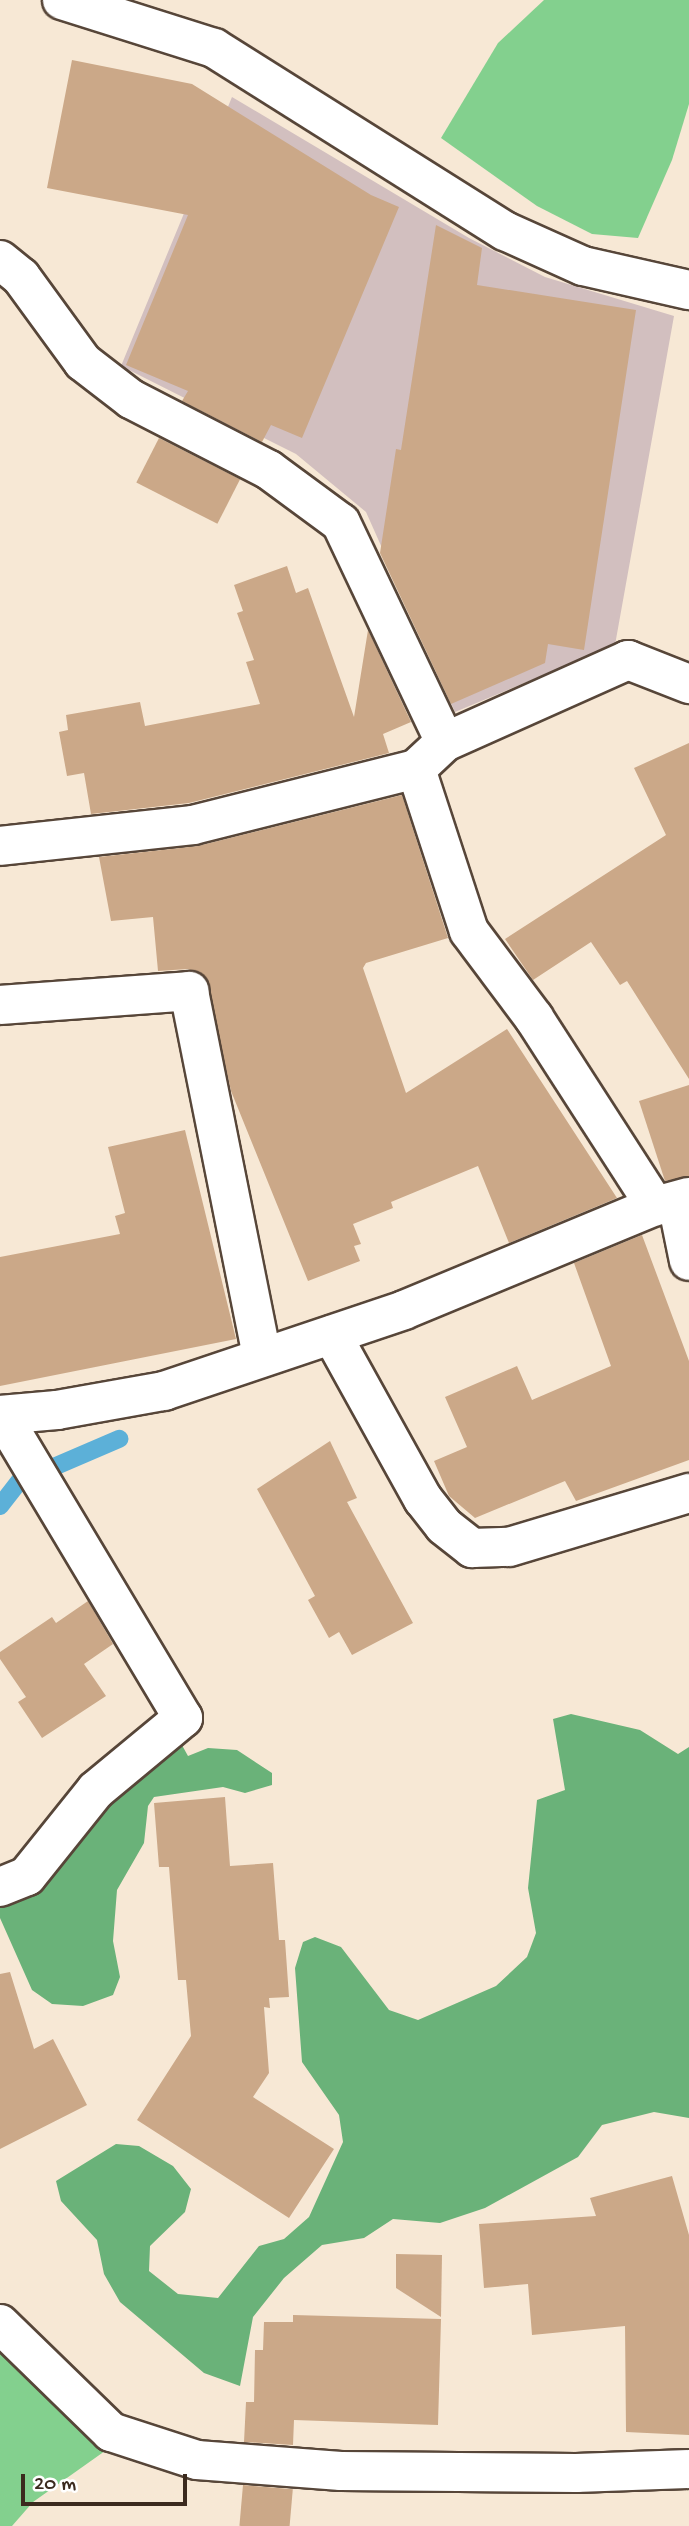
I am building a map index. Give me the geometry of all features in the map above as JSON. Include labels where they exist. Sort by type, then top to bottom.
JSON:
[{"type":"street","points":[[62,0],[214,48],[505,231],[583,266],[689,290]]},
{"type":"street","points":[[0,261],[21,277],[83,362],[121,391],[269,470],[341,523],[445,741]]},
{"type":"street","points":[[0,846],[194,825],[416,769],[445,741],[628,660],[689,684]]},
{"type":"street","points":[[416,769],[469,931],[674,1201],[689,1261]]},
{"type":"street","points":[[0,1005],[189,991],[262,1357]]},
{"type":"street","points":[[0,1887],[27,1876],[96,1790],[183,1718],[1,1415],[164,1391],[332,1335],[518,1266],[674,1201]]},
{"type":"street","points":[[332,1335],[423,1499],[444,1527],[472,1548],[509,1546],[689,1493]]},
{"type":"street","points":[[0,2324],[111,2432],[197,2460],[341,2471],[576,2473],[689,2469]]},
{"type":"shaded area","points":[[232,97],[469,238],[545,277],[674,316],[615,645],[455,712],[366,512],[296,454],[121,366]]},
{"type":"green space","points":[[544,0],[689,0],[689,104],[672,160],[638,238],[592,234],[537,206],[441,138],[498,43]]},
{"type":"green space","points":[[571,1714],[640,1730],[678,1754],[689,1747],[689,2118],[654,2112],[602,2125],[578,2157],[485,2208],[440,2223],[393,2219],[364,2238],[322,2245],[284,2278],[253,2317],[240,2386],[204,2373],[120,2302],[104,2274],[97,2240],[61,2201],[56,2181],[116,2144],[139,2146],[173,2166],[191,2189],[185,2212],[150,2246],[149,2271],[178,2294],[218,2298],[259,2246],[284,2239],[309,2217],[343,2142],[339,2115],[302,2062],[295,1968],[303,1942],[315,1937],[341,1947],[389,2010],[418,2020],[496,1986],[527,1957],[536,1933],[528,1888],[537,1800],[565,1790],[553,1719]]},
{"type":"green space","points":[[178,1738],[188,1756],[208,1748],[237,1750],[272,1773],[272,1785],[245,1793],[223,1787],[154,1797],[148,1806],[144,1843],[117,1890],[113,1941],[120,1977],[113,1995],[83,2006],[52,2004],[32,1990],[0,1918],[0,1905],[102,1804]]},
{"type":"green space","points":[[0,2349],[44,2394],[112,2446],[33,2502],[12,2526],[0,2526]]},
{"type":"building","points":[[72,60],[192,84],[371,195],[399,207],[302,438],[271,425],[262,442],[182,401],[188,391],[126,365],[188,215],[47,188]]},
{"type":"building","points":[[436,225],[482,248],[477,285],[636,310],[584,650],[548,644],[545,663],[451,704],[380,553],[396,449],[401,450]]},
{"type":"building","points":[[159,438],[240,479],[217,524],[136,483]]},
{"type":"building","points":[[287,566],[296,593],[308,588],[354,717],[368,630],[411,722],[383,734],[389,753],[189,803],[91,814],[84,773],[67,776],[59,732],[68,730],[66,715],[140,702],[145,726],[260,704],[246,662],[254,660],[237,613],[243,611],[234,585]]},
{"type":"building","points":[[689,743],[689,1079],[627,981],[620,985],[591,942],[533,980],[505,939],[666,835],[634,768]]},
{"type":"building","points":[[402,795],[448,938],[366,963],[363,968],[406,1093],[507,1029],[617,1198],[509,1243],[478,1166],[391,1202],[393,1208],[353,1224],[361,1244],[354,1246],[360,1261],[308,1281],[231,1091],[206,978],[188,969],[158,971],[153,917],[111,921],[99,857],[198,846]]},
{"type":"building","points":[[689,1085],[689,1176],[665,1181],[639,1101]]},
{"type":"building","points":[[185,1130],[236,1339],[0,1386],[0,1257],[120,1234],[115,1216],[125,1213],[108,1147]]},
{"type":"building","points":[[642,1235],[689,1361],[689,1460],[576,1501],[565,1481],[475,1518],[449,1496],[434,1461],[467,1447],[445,1397],[517,1366],[532,1400],[611,1366],[574,1263]]},
{"type":"building","points":[[330,1441],[357,1498],[347,1502],[413,1623],[352,1655],[339,1632],[329,1638],[308,1600],[315,1596],[257,1489]]},
{"type":"building","points":[[88,1601],[113,1644],[84,1664],[106,1696],[42,1738],[18,1702],[26,1697],[0,1659],[0,1652],[52,1617],[56,1623]]},
{"type":"building","points":[[225,1797],[230,1866],[273,1863],[279,1940],[285,1940],[289,1997],[269,1998],[270,2008],[264,2007],[269,2073],[253,2097],[334,2149],[289,2218],[137,2120],[191,2036],[186,1980],[178,1980],[169,1867],[159,1867],[154,1803]]},
{"type":"building","points":[[10,1972],[34,2049],[53,2039],[87,2105],[0,2149],[0,1974]]},
{"type":"building","points":[[672,2176],[689,2235],[689,2435],[626,2432],[625,2326],[532,2335],[528,2284],[484,2288],[479,2224],[596,2216],[590,2198]]},
{"type":"building","points":[[396,2254],[442,2255],[441,2317],[396,2288]]},
{"type":"building","points":[[293,2315],[441,2319],[438,2425],[294,2420],[293,2445],[244,2442],[246,2402],[254,2402],[255,2350],[263,2350],[264,2322],[293,2322]]},
{"type":"building","points":[[243,2485],[293,2489],[290,2526],[239,2526]]},
{"type":"waterway","points":[[56,1466],[119,1439]]},
{"type":"waterway","points":[[0,1506],[19,1482]]}]
